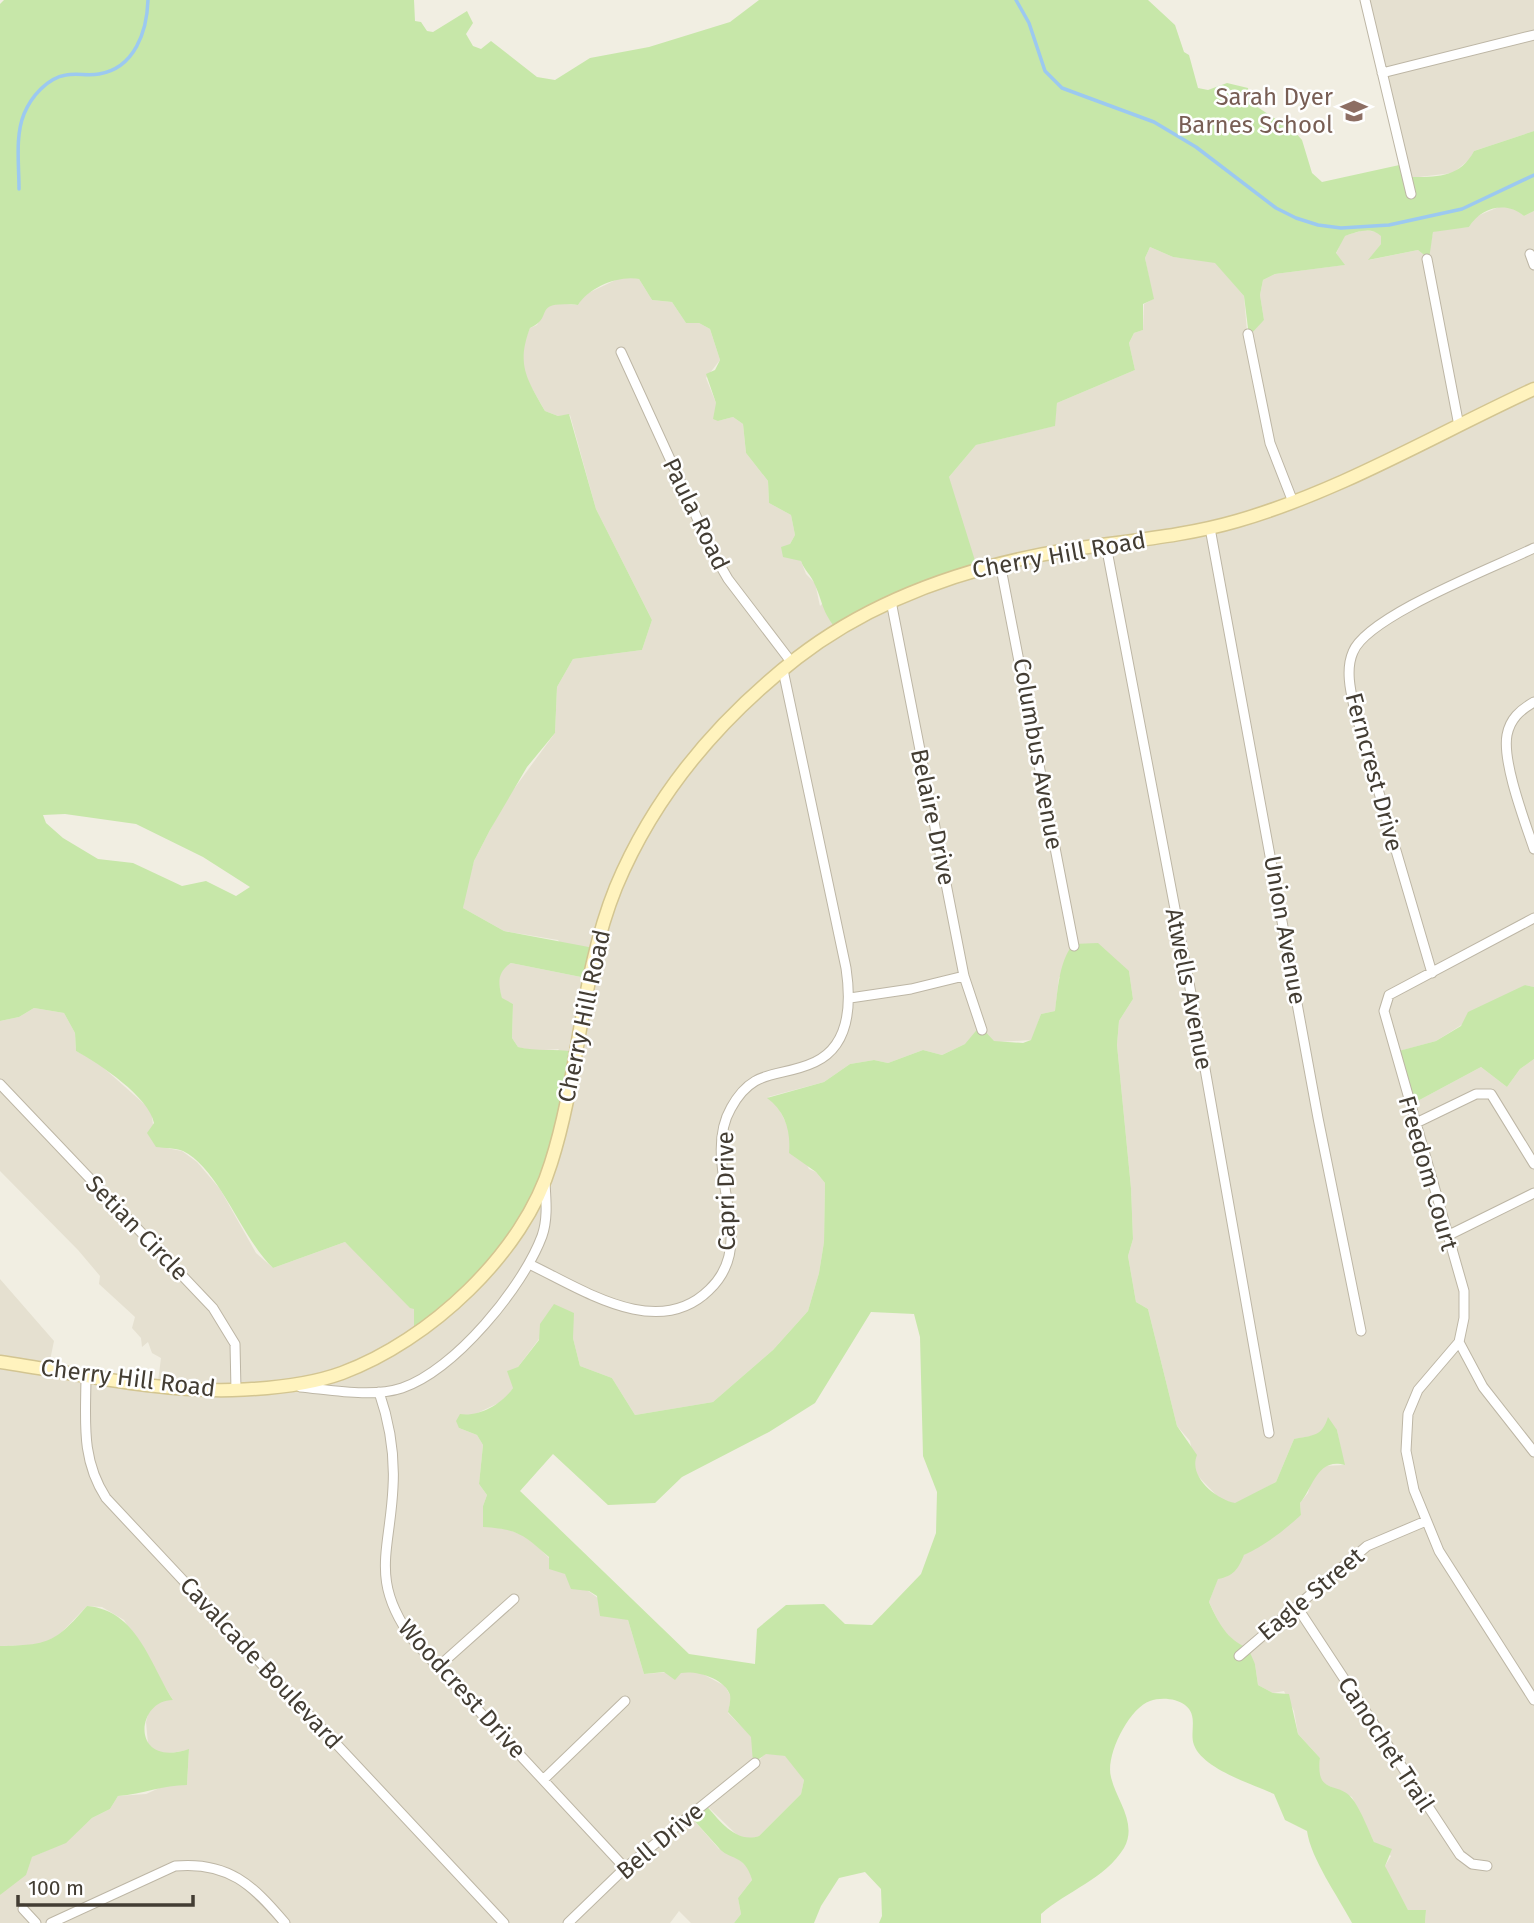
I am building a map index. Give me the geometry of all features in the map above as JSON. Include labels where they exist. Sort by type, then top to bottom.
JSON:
[{"type":"main road","name":"Cherry Hill Road","points":[[0,1362],[179,1388],[236,1390],[339,1374],[425,1328],[456,1303],[483,1274],[515,1233],[544,1181],[568,1096],[595,947],[618,882],[654,815],[694,758],[736,711],[787,666],[868,612],[936,581],[1000,563],[1210,528],[1293,502],[1534,389]]},
{"type":"street","points":[[1365,0],[1411,194]]},
{"type":"street","points":[[1382,73],[1534,34]]},
{"type":"street","points":[[1531,254],[1534,265]]},
{"type":"street","points":[[1427,259],[1459,426]]},
{"type":"street","points":[[1248,334],[1270,443],[1293,502]]},
{"type":"street","name":"Paula Road","points":[[621,352],[713,553],[787,666]]},
{"type":"street","name":"Union Avenue","points":[[1210,528],[1318,1118],[1362,1331]]},
{"type":"street","name":"Atwells Avenue","points":[[1107,545],[1201,1046],[1269,1433]]},
{"type":"street","name":"Ferncrest Drive","points":[[1432,973],[1355,711],[1349,674],[1353,652],[1378,624],[1534,548]]},
{"type":"street","name":"Columbus Avenue","points":[[1000,563],[1074,946]]},
{"type":"street","name":"Belaire Drive","points":[[891,601],[964,976],[982,1030]]},
{"type":"street","name":"Capri Drive","points":[[529,1264],[617,1306],[663,1311],[685,1308],[700,1299],[721,1279],[730,1255],[731,1235],[720,1130],[730,1109],[743,1089],[755,1080],[770,1073],[815,1062],[831,1050],[845,1028],[850,998],[787,666]]},
{"type":"street","points":[[1534,702],[1518,712],[1510,724],[1506,744],[1534,849]]},
{"type":"street","points":[[1432,973],[1534,918]]},
{"type":"street","name":"Freedom Court","points":[[1432,973],[1389,995],[1384,1011],[1414,1124],[1464,1291],[1464,1318],[1459,1342]]},
{"type":"street","points":[[850,998],[964,976]]},
{"type":"street","name":"Setian Circle","points":[[0,1084],[213,1308],[235,1344],[236,1390]]},
{"type":"street","points":[[1414,1124],[1476,1094],[1490,1094],[1534,1164]]},
{"type":"street","points":[[281,1385],[379,1392],[411,1384],[455,1353],[494,1315],[529,1264],[546,1219],[544,1181]]},
{"type":"street","points":[[1447,1236],[1534,1193]]},
{"type":"street","points":[[1534,1452],[1483,1387],[1459,1342],[1424,1378],[1408,1414],[1406,1451],[1426,1521],[1449,1568],[1534,1700]]},
{"type":"street","name":"Cavalcade Boulevard","points":[[86,1374],[85,1442],[91,1465],[106,1498],[504,1923]]},
{"type":"street","name":"Woodcrest Drive","points":[[379,1392],[393,1452],[392,1504],[383,1557],[384,1576],[398,1619],[625,1868]]},
{"type":"street","name":"Eagle Street","points":[[1239,1656],[1367,1546],[1426,1521]]},
{"type":"street","points":[[439,1666],[514,1599]]},
{"type":"street","name":"Canochet Trail","points":[[1297,1607],[1460,1855],[1472,1864],[1487,1866]]},
{"type":"street","points":[[543,1780],[625,1701]]},
{"type":"street","name":"Bell Drive","points":[[568,1923],[625,1868],[755,1763]]},
{"type":"street","points":[[51,1923],[175,1866],[188,1865],[214,1867],[242,1880],[285,1923]]},
{"type":"street","points":[[23,1909],[36,1923]]},
{"type":"shaded area","points":[[1366,0],[1534,0],[1534,131],[1474,151],[1470,159],[1453,173],[1410,178]]},
{"type":"shaded area","points":[[1501,206],[1515,208],[1524,216],[1534,211],[1534,987],[1525,985],[1436,1041],[1396,1052],[1412,1104],[1481,1067],[1507,1087],[1520,1069],[1534,1059],[1534,1923],[1425,1923],[1426,1910],[1408,1910],[1385,1866],[1391,1856],[1374,1842],[1352,1797],[1323,1783],[1318,1774],[1320,1758],[1298,1734],[1294,1711],[1284,1691],[1273,1693],[1258,1685],[1255,1664],[1221,1627],[1209,1602],[1218,1578],[1244,1555],[1301,1515],[1300,1503],[1308,1493],[1311,1481],[1324,1466],[1344,1465],[1337,1430],[1324,1430],[1318,1435],[1294,1439],[1276,1482],[1235,1504],[1221,1500],[1196,1474],[1190,1441],[1177,1426],[1148,1309],[1136,1302],[1128,1256],[1133,1239],[1131,1188],[1117,1045],[1119,1021],[1133,999],[1129,971],[1059,977],[1055,1011],[1041,1014],[1032,1040],[965,1044],[942,1055],[923,1050],[888,1063],[874,1060],[850,1064],[824,1082],[768,1097],[777,1105],[809,1169],[816,1172],[825,1183],[824,1242],[819,1273],[808,1311],[773,1350],[713,1402],[635,1415],[612,1378],[580,1366],[573,1338],[573,1313],[542,1329],[539,1339],[518,1367],[513,1388],[505,1400],[471,1416],[459,1428],[477,1435],[483,1445],[479,1484],[487,1495],[483,1506],[503,1528],[528,1537],[565,1574],[628,1620],[644,1674],[695,1670],[725,1686],[731,1697],[728,1713],[752,1737],[758,1761],[766,1753],[786,1756],[804,1780],[801,1794],[759,1836],[750,1839],[738,1836],[705,1804],[691,1817],[719,1849],[731,1853],[749,1868],[752,1880],[738,1898],[741,1914],[734,1923],[691,1923],[679,1911],[670,1923],[0,1923],[0,1895],[32,1857],[66,1842],[92,1818],[110,1809],[118,1796],[146,1794],[166,1785],[187,1785],[189,1750],[164,1754],[155,1752],[148,1744],[146,1722],[149,1710],[163,1700],[173,1700],[124,1620],[102,1607],[87,1606],[60,1634],[41,1645],[0,1646],[0,1279],[54,1341],[49,1365],[158,1382],[161,1358],[152,1353],[148,1342],[142,1347],[141,1338],[132,1328],[135,1317],[99,1284],[100,1276],[78,1250],[0,1171],[0,1021],[19,1017],[34,1008],[64,1013],[75,1033],[76,1051],[97,1062],[151,1110],[156,1146],[182,1151],[197,1162],[220,1189],[256,1253],[273,1268],[345,1242],[373,1268],[559,1049],[533,1051],[518,1047],[512,1038],[513,1004],[502,999],[498,982],[502,969],[511,963],[586,978],[558,940],[504,931],[463,908],[465,891],[474,861],[505,801],[555,733],[557,687],[573,659],[642,650],[652,620],[596,509],[570,415],[558,416],[545,411],[525,376],[521,350],[530,328],[537,325],[547,307],[554,303],[578,305],[584,295],[624,276],[639,279],[652,300],[672,302],[686,323],[699,323],[710,329],[720,360],[706,378],[716,403],[718,421],[733,417],[743,424],[746,453],[768,481],[769,503],[791,515],[795,535],[790,544],[792,556],[801,561],[806,574],[815,583],[820,606],[949,477],[976,445],[1054,426],[1057,403],[1135,370],[1129,343],[1134,333],[1143,330],[1144,304],[1153,299],[1145,258],[1150,247],[1173,257],[1215,262],[1244,296],[1247,332],[1264,320],[1260,295],[1263,280],[1275,274],[1344,265],[1336,254],[1344,236],[1364,230],[1377,232],[1382,236],[1381,244],[1369,260],[1418,250],[1428,258],[1433,232],[1469,227],[1475,217]]},
{"type":"green space","points":[[4,0],[414,0],[415,21],[421,22],[427,31],[433,32],[467,11],[473,23],[466,34],[473,46],[481,49],[491,41],[537,77],[555,80],[590,58],[649,47],[730,22],[759,0],[1148,0],[1175,25],[1184,52],[1189,55],[1198,88],[1208,90],[1227,83],[1248,88],[1250,102],[1295,132],[1302,140],[1312,173],[1322,182],[1404,164],[1410,177],[1447,174],[1462,166],[1474,151],[1534,131],[1534,211],[1524,216],[1509,208],[1494,208],[1480,215],[1469,227],[1433,232],[1429,259],[1418,250],[1368,260],[1381,244],[1381,236],[1368,231],[1345,236],[1336,253],[1345,265],[1275,274],[1263,280],[1260,295],[1264,320],[1249,336],[1244,296],[1215,263],[1173,257],[1150,247],[1145,258],[1154,299],[1143,304],[1143,330],[1134,333],[1129,343],[1135,370],[1057,403],[1055,426],[976,445],[949,477],[977,567],[837,630],[825,612],[814,582],[801,561],[783,557],[781,547],[790,544],[795,535],[791,515],[769,503],[768,481],[746,453],[743,424],[733,417],[718,421],[713,419],[716,403],[706,374],[715,370],[720,360],[710,329],[699,323],[686,323],[672,302],[652,300],[639,279],[631,278],[597,288],[578,305],[553,305],[545,311],[538,324],[530,328],[526,341],[524,362],[529,380],[545,411],[558,416],[569,414],[596,509],[652,620],[642,650],[573,659],[557,687],[555,733],[527,767],[474,861],[463,908],[504,931],[594,948],[586,978],[511,963],[501,974],[499,983],[502,998],[513,1004],[512,1038],[518,1047],[574,1052],[546,1175],[492,1264],[414,1333],[414,1309],[345,1242],[273,1268],[251,1240],[208,1172],[183,1151],[156,1147],[147,1133],[154,1123],[143,1103],[110,1073],[76,1051],[75,1033],[64,1013],[34,1008],[19,1017],[0,1021],[0,4]],"holes":[[[65,814],[136,824],[203,857],[250,887],[236,896],[206,881],[182,886],[133,863],[98,859],[63,838],[46,823],[43,815]]]},
{"type":"green space","points":[[1098,943],[1129,971],[1133,999],[1119,1021],[1117,1045],[1131,1188],[1133,1239],[1128,1256],[1136,1302],[1148,1309],[1177,1426],[1197,1455],[1196,1471],[1200,1479],[1212,1492],[1235,1503],[1276,1482],[1294,1439],[1320,1432],[1328,1417],[1337,1430],[1345,1465],[1328,1465],[1317,1475],[1300,1503],[1301,1515],[1274,1537],[1244,1555],[1232,1574],[1218,1579],[1209,1602],[1229,1635],[1248,1648],[1255,1664],[1258,1685],[1273,1693],[1289,1694],[1298,1734],[1320,1758],[1321,1778],[1330,1786],[1348,1794],[1354,1801],[1374,1842],[1392,1849],[1385,1866],[1408,1910],[1426,1910],[1425,1923],[1352,1923],[1319,1865],[1307,1831],[1285,1820],[1274,1794],[1229,1775],[1199,1754],[1194,1745],[1193,1719],[1189,1709],[1177,1701],[1163,1699],[1150,1701],[1134,1713],[1120,1734],[1112,1757],[1111,1777],[1129,1830],[1124,1848],[1107,1868],[1041,1914],[1041,1923],[879,1923],[882,1916],[881,1889],[865,1872],[839,1878],[821,1906],[814,1923],[734,1923],[741,1914],[738,1898],[752,1880],[749,1871],[741,1861],[722,1851],[691,1817],[705,1804],[735,1834],[751,1838],[759,1836],[801,1794],[804,1780],[785,1756],[766,1754],[753,1763],[751,1737],[728,1712],[730,1695],[722,1684],[709,1676],[694,1673],[681,1673],[675,1680],[664,1672],[644,1674],[628,1620],[600,1616],[597,1596],[589,1591],[571,1589],[565,1574],[549,1569],[549,1557],[526,1538],[505,1529],[483,1527],[483,1506],[487,1495],[479,1484],[483,1445],[477,1435],[459,1428],[456,1421],[460,1414],[482,1411],[508,1394],[513,1388],[507,1371],[518,1367],[539,1340],[540,1324],[554,1304],[574,1313],[573,1338],[580,1366],[612,1378],[635,1415],[713,1402],[773,1350],[808,1311],[819,1273],[824,1242],[825,1183],[816,1172],[789,1153],[786,1122],[767,1098],[824,1082],[850,1064],[874,1060],[888,1063],[923,1050],[942,1055],[965,1044],[980,1026],[994,1041],[1023,1043],[1031,1040],[1041,1014],[1055,1011],[1062,967],[1073,944]],"holes":[[[871,1312],[914,1314],[920,1337],[923,1456],[937,1492],[936,1533],[921,1574],[872,1625],[845,1624],[824,1604],[786,1605],[757,1629],[755,1664],[689,1654],[520,1491],[553,1454],[608,1505],[655,1503],[682,1477],[769,1432],[815,1403]]]},
{"type":"green space","points":[[1525,985],[1534,987],[1534,1059],[1520,1069],[1507,1087],[1481,1067],[1412,1104],[1395,1052],[1436,1041],[1461,1026],[1468,1012]]},
{"type":"green space","points":[[87,1606],[118,1617],[130,1628],[149,1655],[173,1700],[160,1703],[151,1710],[145,1732],[148,1742],[156,1750],[170,1753],[189,1749],[187,1785],[118,1796],[110,1809],[92,1818],[66,1843],[32,1857],[26,1875],[0,1895],[0,1646],[29,1645],[50,1639],[67,1628]]},
{"type":"waterway","points":[[19,189],[19,131],[31,101],[46,84],[59,77],[70,74],[99,74],[122,64],[137,46],[142,35],[148,0]]},
{"type":"waterway","points":[[1016,0],[1029,23],[1045,71],[1062,88],[1154,122],[1196,147],[1276,208],[1296,218],[1341,228],[1389,225],[1462,209],[1534,175]]},
{"type":"place","name":"Sarah Dyer Barnes School","points":[[1354,111]]}]
